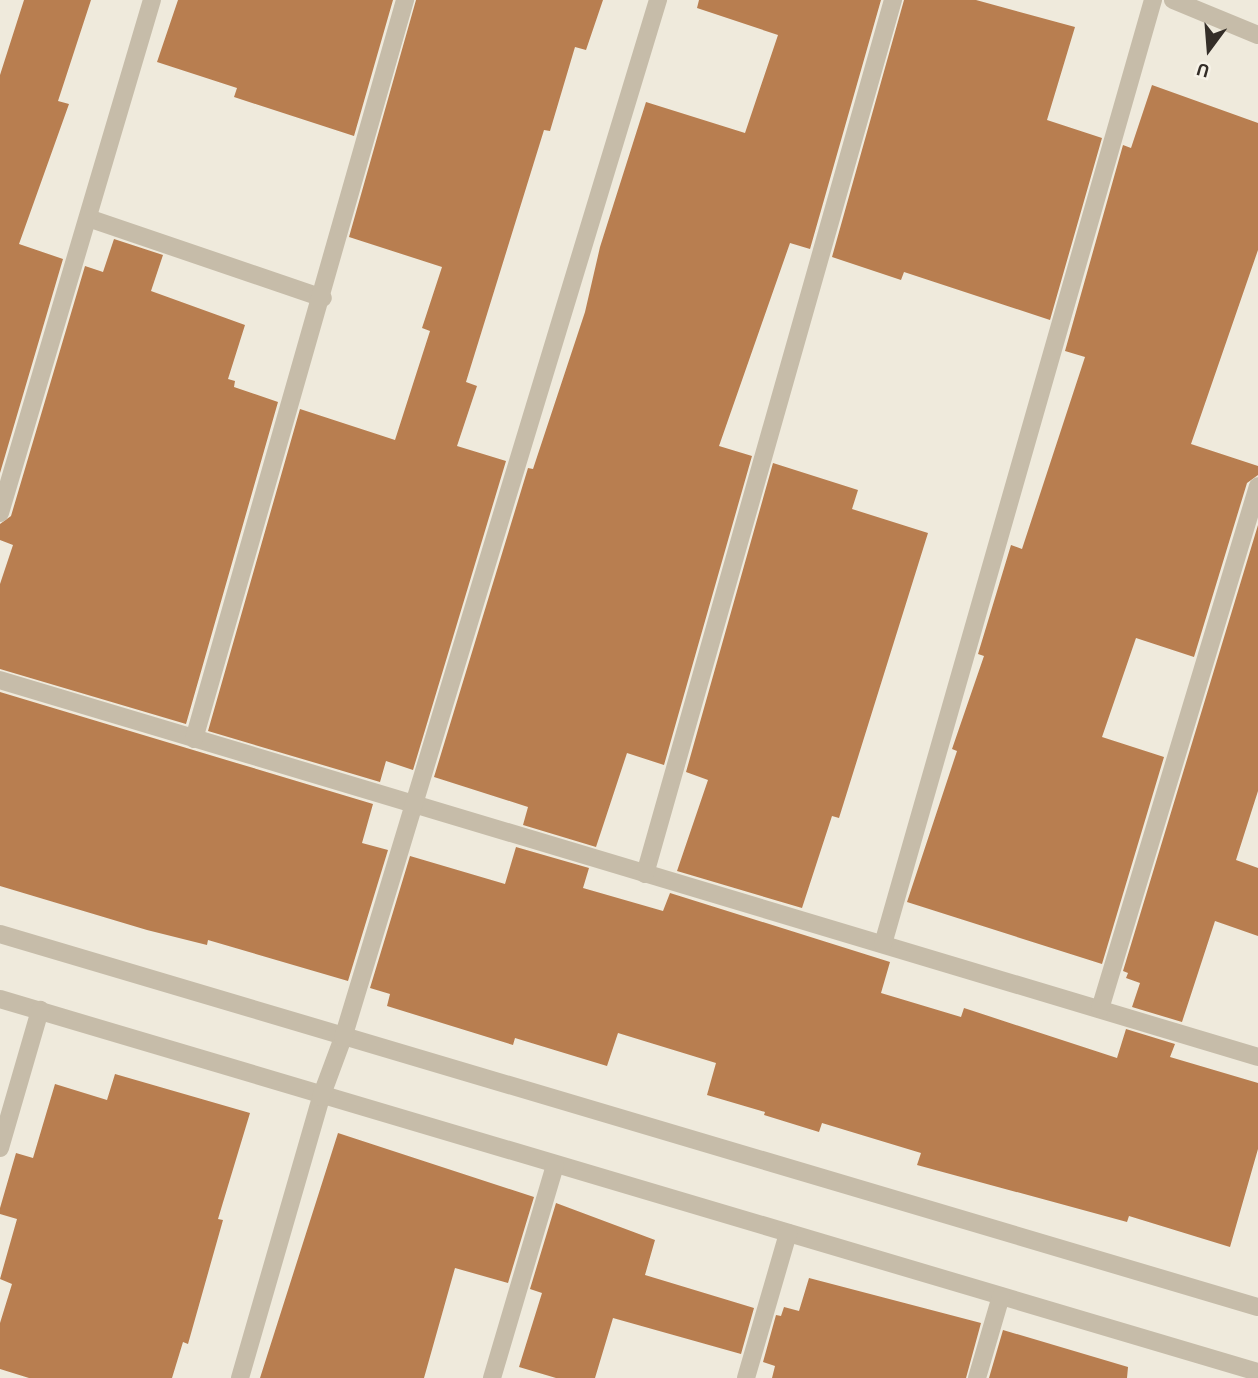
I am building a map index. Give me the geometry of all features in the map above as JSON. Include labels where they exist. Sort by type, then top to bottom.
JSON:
[{"type":"street","points":[[0,513],[152,0]]},
{"type":"street","points":[[194,739],[323,298],[405,0]]},
{"type":"street","points":[[240,1378],[321,1097],[343,1038],[658,0]]},
{"type":"street","points":[[645,874],[893,0]]},
{"type":"street","points":[[883,944],[1153,0]]},
{"type":"street","points":[[1173,0],[1258,35]]},
{"type":"street","points":[[88,218],[323,298]]},
{"type":"street","points":[[1100,1009],[1258,486]]},
{"type":"street","points":[[0,680],[412,806],[1258,1057]]},
{"type":"street","points":[[0,934],[343,1038],[1256,1306],[1258,1287]]},
{"type":"street","points":[[0,999],[321,1097],[1001,1296],[1248,1373]]},
{"type":"street","points":[[0,1148],[40,1010]]},
{"type":"street","points":[[492,1378],[555,1165]]},
{"type":"street","points":[[746,1378],[788,1233]]},
{"type":"street","points":[[977,1378],[1001,1296]]},
{"type":"building","points":[[24,0],[91,0],[58,101],[69,104],[19,244],[63,259],[0,473],[0,75]]},
{"type":"building","points":[[178,0],[393,0],[354,136],[234,97],[237,88],[157,62]]},
{"type":"building","points":[[416,0],[603,0],[586,50],[575,47],[550,131],[544,130],[466,382],[477,386],[457,446],[506,461],[413,770],[386,761],[380,782],[208,731],[300,409],[395,440],[430,331],[422,328],[442,267],[349,237]]},
{"type":"building","points":[[699,0],[881,0],[810,249],[790,243],[719,446],[752,456],[664,765],[627,753],[596,847],[523,825],[528,807],[434,777],[528,468],[533,469],[585,312],[600,247],[646,102],[745,133],[778,35],[697,8]]},
{"type":"building","points":[[904,0],[976,0],[1075,27],[1047,120],[1102,138],[1050,320],[904,272],[901,280],[832,257]]},
{"type":"building","points":[[1152,85],[1258,123],[1258,250],[1191,444],[1258,466],[1258,475],[1247,483],[1194,657],[1136,638],[1102,737],[1164,757],[1102,964],[907,902],[957,751],[952,749],[984,656],[978,654],[1011,545],[1022,549],[1085,357],[1065,351],[1123,145],[1131,148]]},
{"type":"building","points":[[114,239],[163,255],[151,291],[245,325],[228,379],[235,381],[234,387],[278,402],[186,724],[0,669],[0,584],[13,545],[0,540],[0,524],[11,516],[85,266],[103,272]]},
{"type":"building","points":[[773,463],[858,490],[852,509],[928,533],[839,818],[832,816],[802,908],[677,871],[708,780],[686,772]]},
{"type":"building","points":[[1258,525],[1258,791],[1236,860],[1258,868],[1258,936],[1215,921],[1182,1022],[1132,1007],[1140,983],[1126,978],[1128,973],[1123,971]]},
{"type":"building","points":[[0,692],[373,804],[362,843],[388,850],[348,981],[208,940],[207,945],[147,930],[0,886]]},
{"type":"building","points":[[516,847],[589,868],[583,888],[663,911],[670,893],[890,962],[881,993],[961,1017],[964,1008],[1117,1058],[1126,1029],[1175,1044],[1170,1057],[1258,1083],[1258,1149],[1230,1247],[1129,1216],[1127,1222],[917,1165],[921,1153],[822,1123],[819,1132],[764,1115],[765,1112],[707,1095],[716,1063],[618,1033],[607,1066],[515,1038],[513,1045],[387,1006],[390,994],[370,988],[410,856],[505,884]]},
{"type":"building","points":[[115,1074],[250,1113],[218,1219],[223,1220],[188,1344],[183,1342],[172,1378],[29,1378],[0,1369],[0,1323],[12,1284],[0,1279],[17,1219],[0,1214],[0,1208],[16,1153],[33,1158],[55,1084],[107,1100]]},
{"type":"building","points":[[338,1133],[534,1197],[508,1283],[455,1268],[424,1378],[260,1378]]},
{"type":"building","points":[[556,1203],[655,1240],[645,1275],[754,1308],[741,1354],[613,1318],[595,1378],[556,1378],[519,1367],[542,1293],[530,1289]]},
{"type":"building","points":[[809,1278],[981,1323],[966,1378],[772,1378],[775,1366],[763,1362],[776,1315],[781,1316],[784,1307],[799,1311]]},
{"type":"building","points":[[1003,1330],[1128,1367],[1127,1378],[989,1378]]}]
